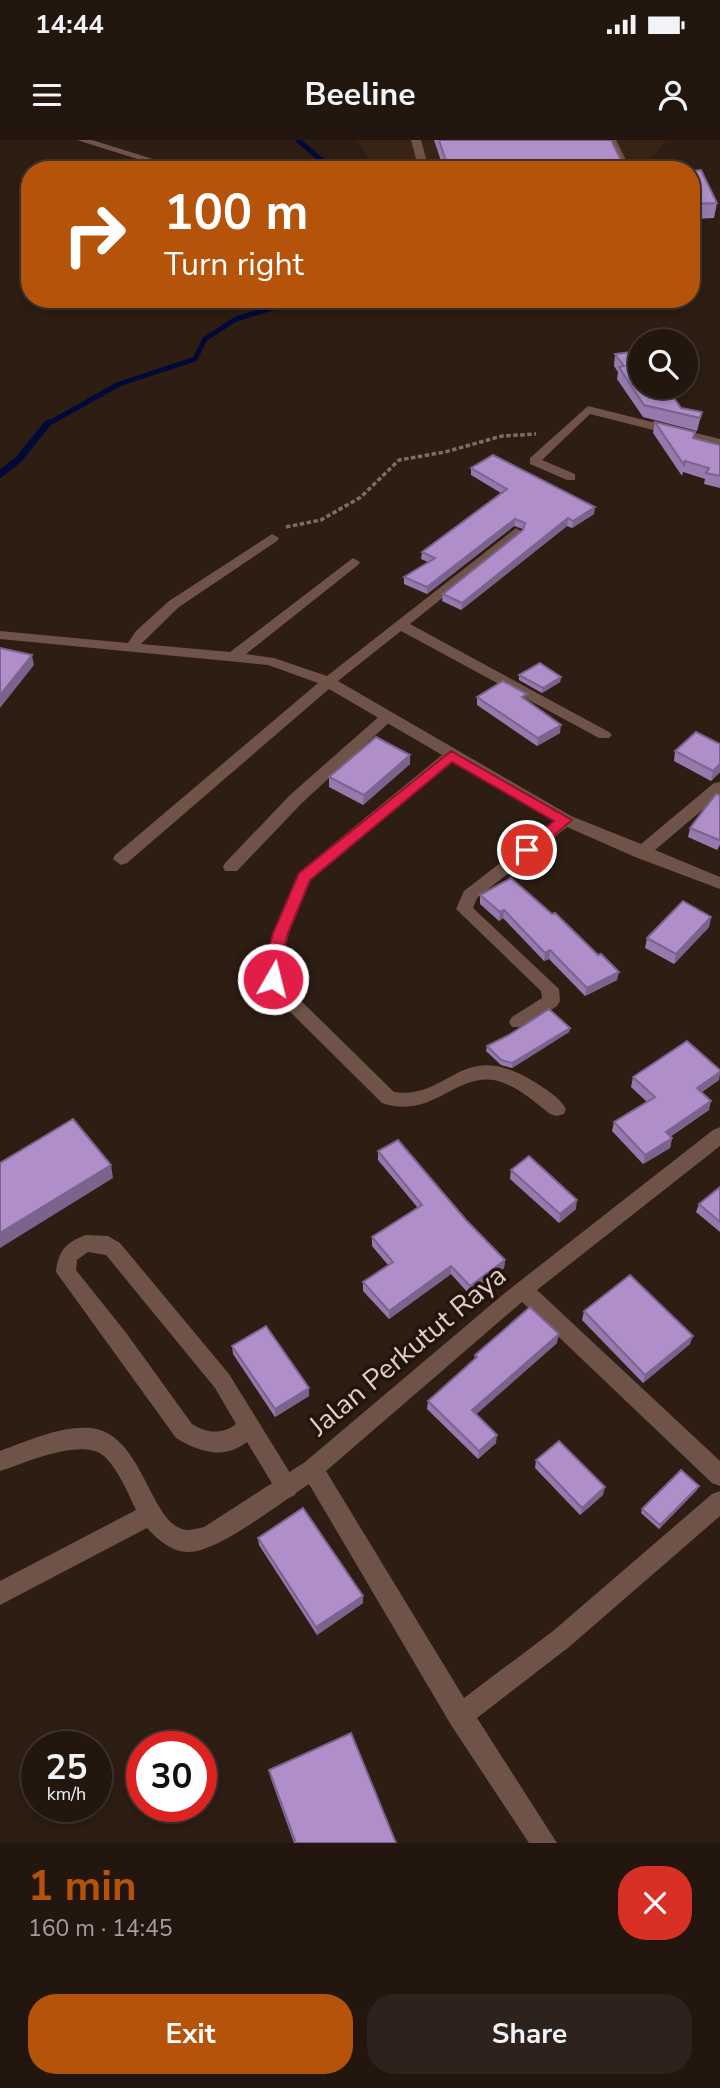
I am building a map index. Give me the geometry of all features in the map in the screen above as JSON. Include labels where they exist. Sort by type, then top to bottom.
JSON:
[{"type":"street","points":[[82,140],[153,161]]},
{"type":"street","points":[[416,140],[422,161]]},
{"type":"street","points":[[611,140],[622,161]]},
{"type":"street","points":[[571,477],[534,461],[584,412],[590,410],[670,433],[720,443]]},
{"type":"street","points":[[121,859],[328,682],[516,532]]},
{"type":"street","points":[[131,648],[137,636],[157,617],[272,538]]},
{"type":"street","points":[[233,657],[353,562]]},
{"type":"street","points":[[401,625],[604,736]]},
{"type":"street","points":[[0,635],[233,657],[285,666],[328,682],[565,820],[720,883]]},
{"type":"street","points":[[231,867],[296,799],[388,716]]},
{"type":"street","points":[[451,755],[304,877],[281,933],[271,967],[273,979],[283,994],[389,1098],[420,1100],[477,1071],[498,1071],[519,1080],[557,1109]]},
{"type":"street","points":[[641,853],[720,788]]},
{"type":"street","points":[[518,1022],[551,1001],[550,989],[464,909],[464,904],[470,895],[565,820]]},
{"type":"street","name":"Jalan Perkutut Raya","points":[[544,1843],[387,1599],[313,1469],[359,1427],[523,1290],[720,1135]]},
{"type":"street","points":[[250,1426],[232,1440],[202,1442],[184,1431],[66,1272],[67,1258],[72,1251],[86,1243],[113,1248],[151,1298],[222,1381],[250,1426],[287,1488]]},
{"type":"street","points":[[523,1290],[720,1476]]},
{"type":"street","points":[[0,1461],[78,1439],[97,1439],[113,1448],[151,1514],[171,1536],[182,1543],[196,1542],[287,1488],[313,1469]]},
{"type":"street","points":[[460,1716],[561,1639],[720,1502]]},
{"type":"street","points":[[0,1592],[151,1514]]},
{"type":"path","points":[[272,538],[288,526],[321,520],[361,498],[399,460],[445,452],[502,436],[561,435]]},
{"type":"shaded area","points":[[357,140],[667,140],[649,161],[370,161]]},
{"type":"building","points":[[439,140],[611,140],[622,161],[446,161]]},
{"type":"building","points":[[701,170],[717,203],[700,204]]},
{"type":"building","points":[[628,352],[628,381],[619,367],[624,366],[615,354]]},
{"type":"building","points":[[640,399],[675,399],[681,408],[702,412],[700,418],[644,405]]},
{"type":"building","points":[[655,422],[695,432],[693,438],[720,445],[720,476],[706,473],[709,468],[685,461],[684,465]]},
{"type":"building","points":[[493,455],[595,507],[573,521],[568,518],[462,603],[443,594],[523,530],[525,523],[515,519],[427,587],[404,577],[435,558],[422,552],[507,489],[471,468]]},
{"type":"building","points":[[0,648],[32,655],[0,695]]},
{"type":"building","points":[[540,663],[561,677],[543,688],[519,675]]},
{"type":"building","points":[[503,681],[527,694],[522,697],[561,725],[538,738],[477,697]]},
{"type":"building","points":[[696,732],[720,744],[720,764],[713,771],[675,751]]},
{"type":"building","points":[[376,737],[410,755],[364,795],[329,777]]},
{"type":"building","points":[[716,794],[720,795],[719,840],[690,828]]},
{"type":"building","points":[[511,878],[552,914],[555,913],[619,972],[587,988],[550,950],[545,953],[504,910],[500,912],[480,895]]},
{"type":"building","points":[[683,901],[711,917],[676,954],[647,938]]},
{"type":"building","points":[[549,1009],[570,1028],[512,1063],[501,1060],[487,1046],[509,1035]]},
{"type":"building","points":[[687,1041],[720,1070],[697,1088],[711,1101],[666,1132],[672,1138],[645,1155],[614,1122],[655,1097],[633,1077]]},
{"type":"building","points":[[73,1119],[111,1165],[0,1233],[0,1163]]},
{"type":"building","points":[[398,1140],[466,1220],[505,1260],[470,1286],[451,1266],[389,1311],[363,1282],[393,1262],[372,1237],[422,1205],[378,1151]]},
{"type":"building","points":[[529,1156],[577,1200],[560,1214],[511,1170]]},
{"type":"building","points":[[720,1187],[720,1222],[699,1204]]},
{"type":"building","points":[[630,1275],[693,1336],[645,1375],[584,1311]]},
{"type":"building","points":[[530,1307],[559,1334],[472,1410],[497,1435],[479,1451],[428,1401]]},
{"type":"building","points":[[266,1326],[309,1388],[275,1409],[232,1346]]},
{"type":"building","points":[[559,1441],[605,1487],[582,1508],[536,1460]]},
{"type":"building","points":[[681,1470],[699,1486],[660,1525],[642,1509]]},
{"type":"building","points":[[303,1508],[363,1596],[316,1627],[258,1538]]},
{"type":"building","points":[[351,1733],[396,1843],[296,1843],[269,1770]]},
{"type":"waterway","points":[[298,140],[322,161]]},
{"type":"waterway","points":[[47,425],[119,384],[195,359],[205,339],[236,319],[272,308]]},
{"type":"waterway","points":[[0,474],[18,460],[47,425]]},
{"type":"route","points":[[273,979],[271,967],[281,933],[304,877],[451,755],[565,820],[527,850]]}]
